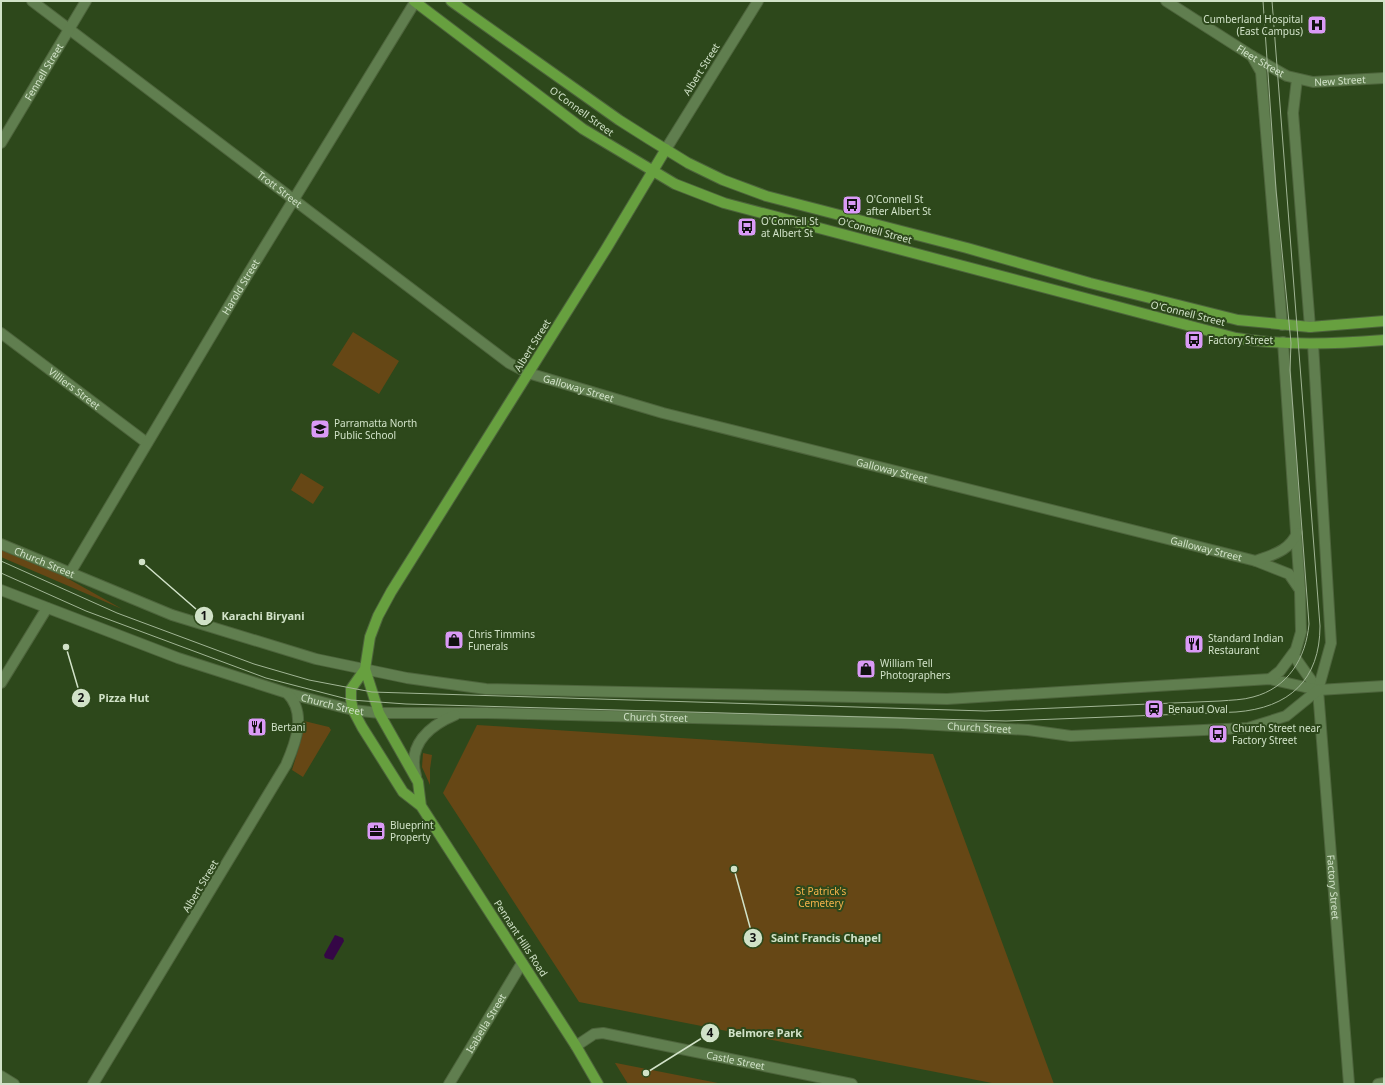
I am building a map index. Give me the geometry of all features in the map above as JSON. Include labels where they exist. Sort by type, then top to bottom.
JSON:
[{"type":"main road","name":"O'Connell Street","points":[[414,1],[583,129],[633,161],[674,184],[724,203],[1236,338],[1261,342],[1313,344],[1384,340]]},
{"type":"main road","name":"O'Connell Street","points":[[452,1],[619,120],[688,163],[723,180],[766,196],[1238,320],[1310,327],[1384,321]]},
{"type":"main road","name":"Albert Street","points":[[353,710],[351,688],[365,669],[370,637],[378,616],[391,592],[643,190],[652,171],[666,149]]},
{"type":"main road","name":"Pennant Hills Road","points":[[365,669],[379,713],[418,782],[422,806]]},
{"type":"main road","name":"Pennant Hills Road","points":[[353,710],[403,792],[422,806],[576,1046],[598,1084]]},
{"type":"street","name":"Trott Street","points":[[32,1],[509,363],[528,373]]},
{"type":"street","name":"Fennell Street","points":[[1,143],[86,1]]},
{"type":"street","name":"Harold Street","points":[[70,573],[248,274],[414,1]]},
{"type":"street","name":"Albert Street","points":[[666,149],[758,1]]},
{"type":"street","name":"Fleet Street","points":[[1166,1],[1277,71],[1297,79]]},
{"type":"street","points":[[1252,56],[1261,72],[1282,325]]},
{"type":"street","name":"New Street","points":[[1297,79],[1313,82],[1384,78]]},
{"type":"street","points":[[1297,79],[1293,113],[1310,327]]},
{"type":"street","name":"Villiers Street","points":[[1,333],[147,443]]},
{"type":"street","points":[[1270,679],[1280,671],[1294,652],[1301,632],[1297,533],[1283,342]]},
{"type":"street","name":"Factory Street","points":[[1313,344],[1332,643],[1318,690],[1349,1084]]},
{"type":"street","name":"Galloway Street","points":[[528,373],[663,413],[1256,561],[1289,574],[1300,590]]},
{"type":"street","points":[[1256,561],[1286,549],[1291,545],[1297,533]]},
{"type":"street","name":"Church Street","points":[[1,544],[172,615],[316,659],[407,678],[486,689],[912,699],[984,697],[1270,679],[1318,690],[1384,686]]},
{"type":"street","name":"Church Street","points":[[1,590],[178,658],[287,693],[353,710],[379,713],[461,713],[901,723],[1028,730],[1071,736],[1248,728],[1286,716],[1318,690]]},
{"type":"street","points":[[1,683],[47,608]]},
{"type":"street","points":[[1294,652],[1295,659],[1318,690]]},
{"type":"street","name":"Albert Street","points":[[93,1084],[278,779],[292,751],[299,723],[295,702],[287,693]]},
{"type":"street","points":[[418,782],[414,766],[414,756],[419,741],[440,722],[461,713]]},
{"type":"street","name":"Isabella Street","points":[[449,1084],[522,963]]},
{"type":"street","name":"Castle Street","points":[[576,1046],[594,1034],[603,1033],[852,1084]]},
{"type":"street","points":[[1,1076],[14,1084]]},
{"type":"street","points":[[1378,1084],[1384,1083]]},
{"type":"green space","points":[[353,332],[399,361],[379,394],[332,365]]},
{"type":"green space","points":[[301,473],[324,487],[313,504],[291,490]]},
{"type":"green space","points":[[2,549],[58,573],[122,609],[1,557]]},
{"type":"green space","points":[[304,721],[329,727],[331,730],[303,777],[292,770],[302,737]]},
{"type":"green space","name":"St Patrick's Cemetery","points":[[477,725],[933,754],[1054,1084],[997,1084],[579,1002],[443,793]]},
{"type":"green space","points":[[423,753],[432,755],[430,785],[422,767]]},
{"type":"green space","points":[[616,1063],[723,1084],[628,1084]]},
{"type":"shaded area","points":[[335,935],[343,938],[344,941],[333,960],[325,958],[324,955]]},
{"type":"tram line","points":[[1,561],[117,613],[254,664],[309,680],[372,692],[985,711],[1220,701],[1245,699],[1265,693],[1276,687],[1293,670],[1304,648],[1309,624],[1290,370],[1291,343],[1276,190],[1263,1]]},
{"type":"tram line","points":[[1,573],[86,611],[266,678],[351,700],[406,704],[1006,721],[1236,712],[1255,709],[1271,704],[1286,697],[1298,688],[1307,676],[1314,662],[1319,645],[1320,626],[1272,1]]},
{"type":"place","name":"Cumberland Hospital (East Campus)","points":[[1317,25]]},
{"type":"place","name":"O'Connell St after Albert St","points":[[852,205]]},
{"type":"place","name":"O'Connell St at Albert St","points":[[747,227]]},
{"type":"place","name":"Factory Street","points":[[1194,340]]},
{"type":"place","name":"Parramatta North Public School","points":[[320,429]]},
{"type":"place","name":"Karachi Biryani","points":[[142,562]]},
{"type":"place","name":"Chris Timmins Funerals","points":[[454,640]]},
{"type":"place","name":"Standard Indian Restaurant","points":[[1194,644]]},
{"type":"place","name":"Pizza Hut","points":[[66,647]]},
{"type":"place","name":"William Tell Photographers","points":[[866,669]]},
{"type":"place","name":"Benaud Oval","points":[[1154,709]]},
{"type":"place","name":"Bertani","points":[[257,727]]},
{"type":"place","name":"Church Street near Factory Street","points":[[1218,734]]},
{"type":"place","name":"Blueprint Property","points":[[376,831]]},
{"type":"place","name":"Saint Francis Chapel","points":[[734,869]]},
{"type":"place","name":"Belmore Park","points":[[646,1073]]}]
